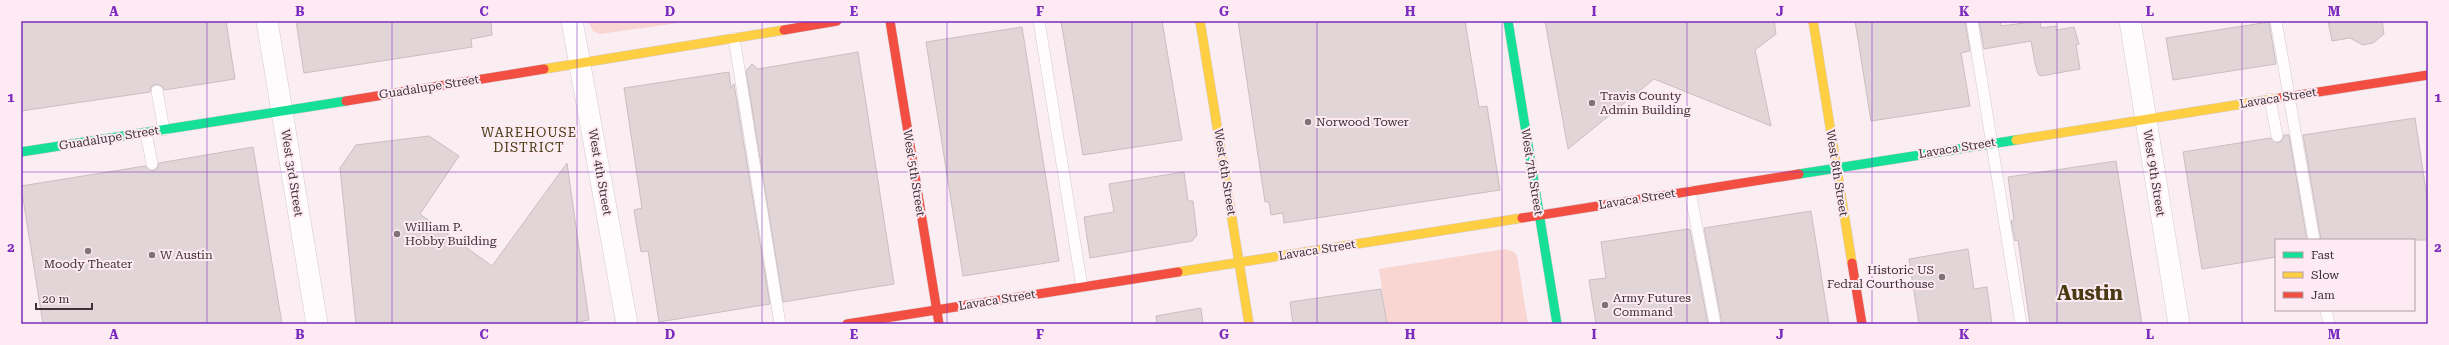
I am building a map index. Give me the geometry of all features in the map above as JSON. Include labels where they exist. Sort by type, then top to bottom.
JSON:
[{"type":"main road","name":"Guadalupe Street","points":[[21,152],[837,21]]},
{"type":"main road","name":"West 5th Street","points":[[890,21],[939,324]]},
{"type":"main road","name":"West 6th Street","points":[[1200,21],[1249,324]]},
{"type":"main road","name":"West 7th Street","points":[[1508,21],[1557,324]]},
{"type":"main road","name":"West 8th Street","points":[[1813,21],[1862,324]]},
{"type":"main road","name":"Lavaca Street","points":[[847,324],[1992,142],[2428,75]]},
{"type":"street","name":"West 3rd Street","points":[[268,21],[317,324]]},
{"type":"street","name":"West 4th Street","points":[[572,21],[581,62],[627,324]]},
{"type":"street","name":"West 9th Street","points":[[2130,21],[2179,324]]},
{"type":"lane","points":[[1039,21],[1082,287]]},
{"type":"lane","points":[[1972,21],[2021,324]]},
{"type":"lane","points":[[2276,21],[2314,239]]},
{"type":"lane","points":[[734,38],[780,324]]},
{"type":"lane","points":[[157,91],[164,130]]},
{"type":"lane","points":[[2270,99],[2277,136]]},
{"type":"lane","points":[[146,133],[152,164]]},
{"type":"lane","points":[[1690,191],[1715,324]]},
{"type":"lane","points":[[2326,311],[2329,324]]},
{"type":"shaded area","points":[[588,21],[692,21],[600,34],[593,31]]},
{"type":"shaded area","points":[[1505,249],[1514,252],[1517,256],[1528,324],[1387,324],[1379,269]]},
{"type":"building","points":[[21,21],[226,21],[235,79],[164,90],[162,86],[156,84],[152,86],[150,92],[21,111]]},
{"type":"building","points":[[296,21],[491,21],[492,35],[471,39],[472,47],[304,73]]},
{"type":"building","points":[[1061,21],[1162,21],[1182,140],[1083,155]]},
{"type":"building","points":[[1238,21],[1465,21],[1479,107],[1487,106],[1500,190],[1284,223],[1283,213],[1271,215],[1269,202],[1265,202]]},
{"type":"building","name":"Travis County Admin Building","points":[[1545,21],[1774,21],[1776,34],[1755,50],[1771,126],[1654,79],[1568,149]]},
{"type":"building","points":[[1855,21],[1965,21],[1970,51],[1961,53],[1970,106],[1871,121]]},
{"type":"building","points":[[1979,21],[2000,21],[2001,26],[2040,21],[2041,28],[2056,26],[2056,30],[2074,27],[2079,44],[2076,45],[2080,69],[2041,76],[2038,74],[2031,41],[1984,49]]},
{"type":"building","points":[[2328,21],[2382,21],[2384,34],[2373,43],[2363,45],[2350,38],[2332,41]]},
{"type":"building","points":[[2269,22],[2276,64],[2173,80],[2166,38]]},
{"type":"building","points":[[1022,27],[1059,261],[963,276],[926,42]]},
{"type":"building","points":[[858,52],[894,284],[783,302],[746,71],[752,64],[758,69]]},
{"type":"building","points":[[729,72],[731,88],[734,84],[770,304],[659,322],[648,251],[641,252],[634,210],[642,208],[624,88]]},
{"type":"building","points":[[2415,118],[2428,204],[2428,240],[2321,239],[2303,135]]},
{"type":"building","points":[[2284,135],[2289,135],[2307,239],[2275,239],[2275,257],[2202,269],[2183,152],[2270,138],[2278,143],[2282,141]]},
{"type":"building","points":[[429,136],[459,156],[420,214],[492,266],[567,163],[589,320],[567,324],[356,324],[340,168],[356,145]]},
{"type":"building","name":"W Austin","points":[[253,147],[282,324],[43,324],[21,186],[145,166],[153,171],[157,169],[159,163]]},
{"type":"building","points":[[2116,161],[2142,324],[2030,324],[2018,240],[2015,241],[2011,221],[2014,220],[2008,177]]},
{"type":"building","points":[[1184,172],[1188,201],[1193,201],[1197,235],[1192,241],[1090,258],[1084,217],[1114,212],[1109,184]]},
{"type":"building","points":[[1811,211],[1829,324],[1722,324],[1704,228]]},
{"type":"building","points":[[1688,229],[1690,230],[1708,324],[1596,324],[1589,280],[1606,278],[1601,242]]},
{"type":"building","name":"Historic US Fedral Courthouse","points":[[1968,249],[1974,289],[1987,287],[1992,324],[1919,324],[1909,259]]},
{"type":"building","points":[[1381,289],[1387,324],[1293,324],[1290,302]]},
{"type":"building","points":[[1201,308],[1203,324],[1157,324],[1156,316]]},
{"type":"traffic: fast","points":[[1508,21],[1557,324]]},
{"type":"traffic: fast","points":[[21,152],[346,101]]},
{"type":"traffic: fast","points":[[1799,174],[2016,140]]},
{"type":"traffic: slow","points":[[1200,21],[1249,324]]},
{"type":"traffic: slow","points":[[1813,21],[1852,263]]},
{"type":"traffic: slow","points":[[544,69],[784,30]]},
{"type":"traffic: slow","points":[[2016,140],[2280,98]]},
{"type":"traffic: slow","points":[[1178,272],[1522,218]]},
{"type":"traffic: jam","points":[[784,30],[837,21]]},
{"type":"traffic: jam","points":[[890,21],[939,324]]},
{"type":"traffic: jam","points":[[346,101],[544,69]]},
{"type":"traffic: jam","points":[[2280,98],[2428,75]]},
{"type":"traffic: jam","points":[[1522,218],[1799,174]]},
{"type":"traffic: jam","points":[[1852,263],[1862,324]]},
{"type":"traffic: jam","points":[[847,324],[1178,272]]},
{"type":"place","name":"Travis County Admin Building","points":[[1592,103]]},
{"type":"place","name":"Norwood Tower","points":[[1308,122]]},
{"type":"place","name":"William P. Hobby Building","points":[[397,234]]},
{"type":"place","name":"Moody Theater","points":[[88,251]]},
{"type":"place","name":"W Austin","points":[[152,255]]},
{"type":"place","name":"Historic US Fedral Courthouse","points":[[1942,277]]},
{"type":"place","name":"Army Futures Command","points":[[1605,305]]},
{"type":"district","name":"WAREHOUSE DISTRICT","points":[[529,140]]},
{"type":"district","name":"Austin","points":[[2090,293]]}]
